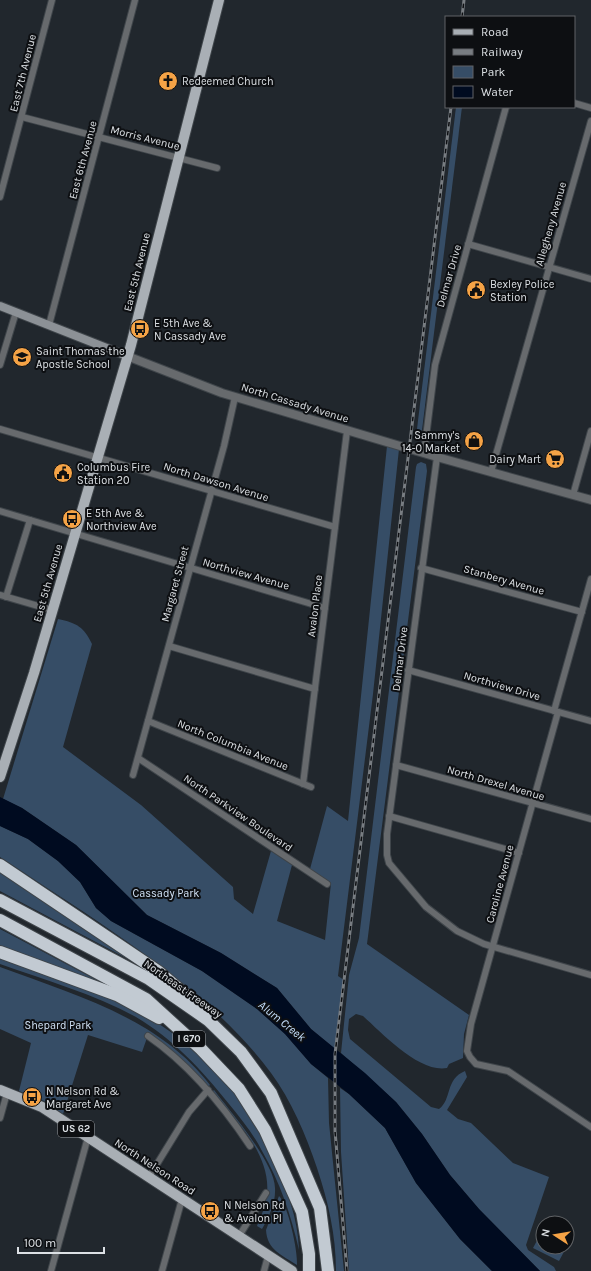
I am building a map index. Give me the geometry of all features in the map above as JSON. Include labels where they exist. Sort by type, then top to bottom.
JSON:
[{"type":"highway","points":[[0,865],[86,922],[174,984],[209,1015],[235,1046]]},
{"type":"highway","name":"Northeast Freeway","points":[[0,900],[149,979],[208,1020],[241,1052],[270,1093],[320,1208],[328,1271]]},
{"type":"highway","name":"I 670","points":[[0,920],[146,999],[201,1049],[239,1088],[265,1130],[302,1212],[309,1254],[309,1271]]},
{"type":"highway","points":[[0,952],[117,995],[148,1011],[189,1039]]},
{"type":"main road","name":"East 5th Avenue","points":[[1,773],[34,673],[127,356],[219,0]]},
{"type":"main road","name":"North Cassady Avenue","points":[[0,306],[127,356]]},
{"type":"main road","name":"North Nelson Road","points":[[3,1091],[42,1106],[292,1271]]},
{"type":"street","name":"East 7th Avenue","points":[[0,197],[52,0]]},
{"type":"street","name":"East 6th Avenue","points":[[49,325],[135,0]]},
{"type":"street","points":[[575,103],[591,108]]},
{"type":"street","name":"Delmar Drive","points":[[424,453],[435,365],[506,108]]},
{"type":"street","name":"Morris Avenue","points":[[22,117],[179,156],[217,168]]},
{"type":"street","name":"Allegheny Avenue","points":[[491,472],[591,120]]},
{"type":"street","points":[[468,244],[591,279]]},
{"type":"street","points":[[0,365],[16,312]]},
{"type":"street","name":"North Cassady Avenue","points":[[127,356],[192,382],[235,397],[347,431],[591,500]]},
{"type":"street","name":"Margaret Street","points":[[133,775],[211,491],[235,397]]},
{"type":"street","name":"North Dawson Avenue","points":[[0,429],[335,527]]},
{"type":"street","name":"Avalon Place","points":[[303,784],[347,431]]},
{"type":"street","points":[[573,495],[591,431]]},
{"type":"street","name":"Delmar Drive","points":[[437,457],[389,816],[387,848],[389,863],[426,906],[442,920],[472,940],[493,947]]},
{"type":"street","name":"Northview Avenue","points":[[0,511],[325,608]]},
{"type":"street","points":[[30,520],[3,596],[52,610]]},
{"type":"street","name":"Stanbery Avenue","points":[[421,568],[582,612]]},
{"type":"street","name":"Caroline Avenue","points":[[591,579],[519,853],[470,1024],[468,1051],[473,1061],[481,1066],[497,1068],[508,1072],[591,1127]]},
{"type":"street","points":[[169,646],[315,689]]},
{"type":"street","name":"Northview Drive","points":[[408,670],[591,721]]},
{"type":"street","name":"North Columbia Avenue","points":[[148,721],[311,787]]},
{"type":"street","name":"North Parkview Boulevard","points":[[138,758],[327,884]]},
{"type":"street","name":"North Drexel Avenue","points":[[396,765],[591,820]]},
{"type":"street","points":[[389,816],[519,853]]},
{"type":"street","points":[[493,947],[591,975]]},
{"type":"street","points":[[148,1036],[182,1063],[208,1090],[250,1146]]},
{"type":"street","points":[[149,1177],[189,1112],[208,1090]]},
{"type":"street","points":[[0,1118],[3,1091]]},
{"type":"street","points":[[51,1271],[88,1137]]},
{"type":"street","points":[[238,1236],[266,1193]]},
{"type":"street","points":[[162,1271],[182,1199]]},
{"type":"street","points":[[264,1271],[268,1256]]},
{"type":"green space","points":[[456,108],[462,108],[422,430],[420,432],[417,429]]},
{"type":"green space","name":"Cassady Park","points":[[387,446],[399,449],[373,694],[338,976],[344,980],[335,1049],[311,1029],[277,988],[221,953],[147,915],[76,845],[22,808],[3,799],[58,619],[70,622],[86,633],[92,644],[63,747],[141,805],[233,887],[234,899],[253,914],[271,851],[292,865],[277,921],[325,940],[331,883],[310,869],[327,806],[348,821]]},
{"type":"green space","points":[[421,462],[426,464],[427,471],[367,944],[469,1015],[464,1034],[463,1058],[449,1064],[447,1068],[436,1068],[425,1065],[402,1051],[363,1016],[356,1014],[349,1019],[348,1030],[350,1039],[431,1107],[439,1109],[443,1105],[454,1079],[465,1071],[467,1077],[447,1110],[458,1119],[471,1123],[513,1163],[549,1177],[526,1245],[528,1250],[554,1267],[556,1271],[540,1271],[479,1209],[450,1175],[422,1134],[396,1102],[341,1053],[349,975],[359,938],[417,464]]},
{"type":"green space","points":[[0,826],[28,839],[58,861],[80,882],[96,908],[111,921],[202,971],[257,1009],[285,1034],[311,1064],[328,1078],[329,1123],[344,1271],[336,1271],[335,1244],[331,1218],[325,1193],[313,1156],[291,1106],[271,1073],[244,1041],[214,1011],[145,954],[0,857]]},
{"type":"green space","points":[[0,870],[141,966],[0,891]]},
{"type":"green space","points":[[0,929],[106,985],[0,948]]},
{"type":"green space","points":[[0,958],[81,986],[135,1010],[184,1042],[206,1062],[226,1083],[244,1106],[260,1131],[287,1192],[294,1214],[299,1250],[284,1199],[274,1175],[258,1144],[247,1126],[219,1091],[175,1045],[150,1026],[120,1009],[86,994],[0,964]]},
{"type":"green space","name":"Shepard Park","points":[[0,967],[86,999],[114,1011],[141,1026],[166,1042],[189,1062],[210,1085],[208,1087],[148,1035],[142,1052],[88,1035],[63,1114],[44,1101],[19,1091],[31,1043],[0,1029]]},
{"type":"green space","points":[[340,1088],[349,1094],[385,1128],[416,1183],[460,1239],[492,1271],[349,1271],[341,1152]]},
{"type":"green space","points":[[214,1090],[240,1124],[260,1152],[273,1177],[275,1193],[273,1204],[262,1229],[257,1226],[264,1210],[266,1200],[267,1184],[265,1169],[259,1155],[242,1127],[212,1092]]},
{"type":"green space","points":[[279,1196],[286,1209],[292,1229],[297,1265],[276,1251],[272,1247],[267,1237],[266,1230]]},
{"type":"green space","points":[[547,1255],[562,1255],[559,1261]]},
{"type":"water","name":"Alum Creek","points":[[0,797],[22,808],[76,845],[147,915],[221,953],[277,988],[311,1029],[365,1073],[396,1102],[422,1134],[450,1175],[479,1209],[540,1271],[492,1271],[460,1239],[416,1183],[385,1128],[349,1094],[311,1064],[285,1034],[257,1009],[202,971],[111,921],[96,908],[80,882],[58,861],[28,839],[0,826]]},
{"type":"railway","points":[[462,16],[464,0]]},
{"type":"railway","points":[[347,1271],[335,1131],[335,1054],[451,108]]},
{"type":"place","name":"Redeemed Church","points":[[168,81]]},
{"type":"place","name":"Bexley Police Station","points":[[476,290]]},
{"type":"place","name":"E 5th Ave & N Cassady Ave","points":[[140,329]]},
{"type":"place","name":"Saint Thomas the Apostle School","points":[[22,357]]},
{"type":"place","name":"Sammy's 14-0 Market","points":[[474,441]]},
{"type":"place","name":"Dairy Mart","points":[[555,459]]},
{"type":"place","name":"Columbus Fire Station 20","points":[[63,473]]},
{"type":"place","name":"E 5th Ave & Northview Ave","points":[[72,519]]},
{"type":"place","name":"N Nelson Rd & Margaret Ave","points":[[32,1097]]},
{"type":"place","name":"N Nelson Rd & Avalon Pl","points":[[210,1211]]}]
